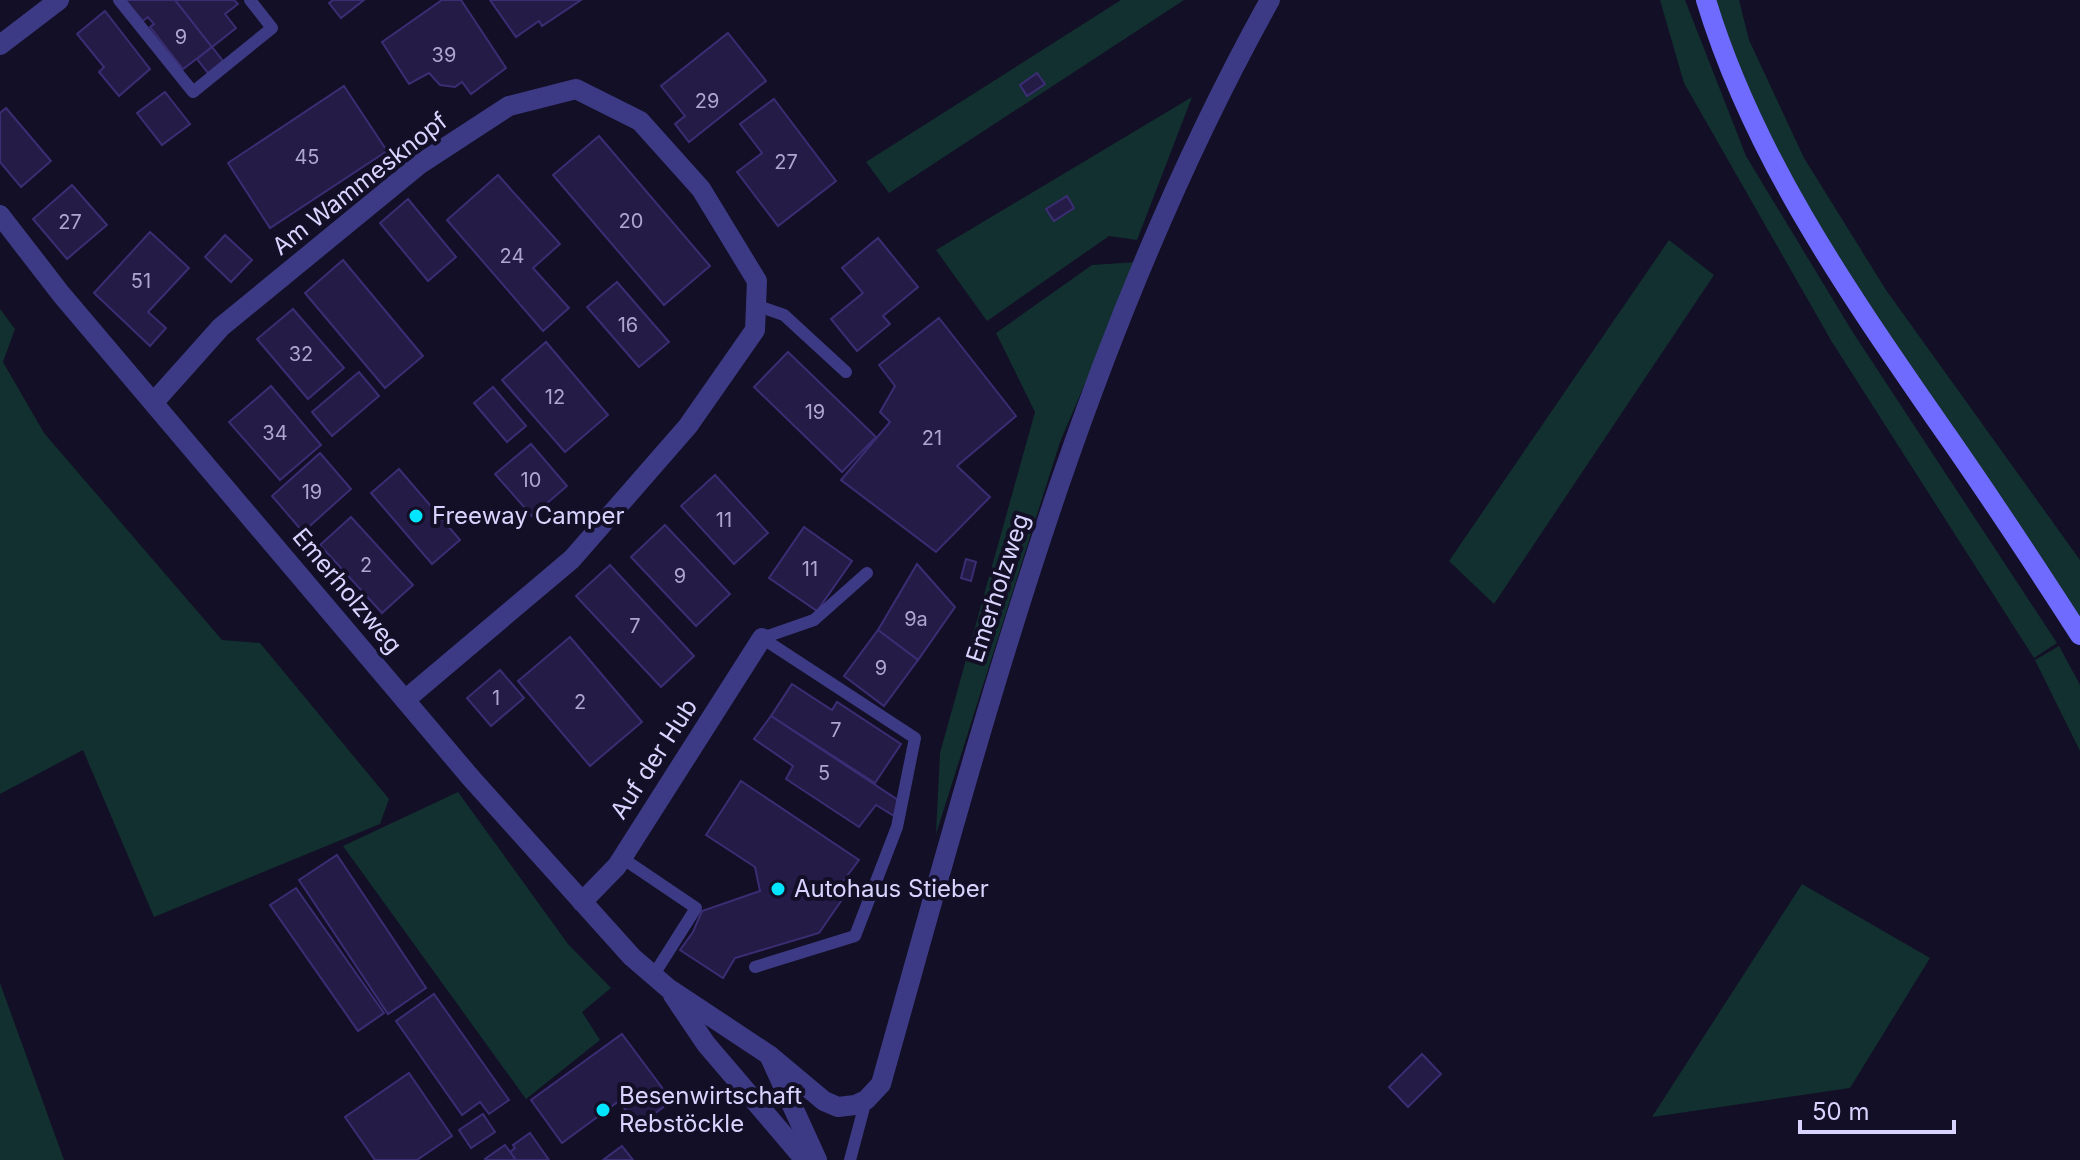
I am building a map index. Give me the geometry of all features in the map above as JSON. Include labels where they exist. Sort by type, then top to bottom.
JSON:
[{"type":"main road","points":[[1706,0],[1725,61],[1778,173],[1848,292],[2080,635]]},
{"type":"street","points":[[0,45],[59,0]]},
{"type":"street","name":"Emerholzweg","points":[[661,982],[769,1055],[824,1101],[838,1107],[866,1100],[881,1084],[977,738],[1078,431],[1184,174],[1270,0]]},
{"type":"street","name":"Am Wammesknopf","points":[[154,402],[221,327],[420,164],[509,106],[576,89],[640,121],[701,189],[757,281],[758,306]]},
{"type":"street","name":"Emerholzweg","points":[[0,215],[405,700],[582,902],[661,982],[706,1044],[805,1160]]},
{"type":"street","points":[[405,700],[572,559],[688,426],[755,330],[758,306]]},
{"type":"street","name":"Auf der Hub","points":[[582,902],[622,858],[762,638]]},
{"type":"street","points":[[769,1055],[796,1121],[817,1160]]},
{"type":"lane","points":[[119,0],[193,92],[272,28],[250,0]]},
{"type":"lane","points":[[758,306],[784,315],[846,372]]},
{"type":"lane","points":[[762,638],[814,620],[867,573]]},
{"type":"lane","points":[[755,967],[855,936],[897,827],[915,738],[762,638]]},
{"type":"lane","points":[[622,858],[696,908],[661,982]]},
{"type":"lane","points":[[850,1160],[866,1100]]},
{"type":"green space","points":[[1121,0],[1184,0],[889,193],[866,162]]},
{"type":"green space","points":[[1660,0],[1685,0],[1746,156],[1852,331],[2057,643],[2034,658],[1832,342],[1684,83]]},
{"type":"green space","points":[[1706,0],[1739,0],[1749,40],[1804,158],[1886,290],[2080,560],[2080,635],[1778,173]]},
{"type":"green space","points":[[1192,97],[1137,240],[1109,236],[987,321],[936,250]]},
{"type":"green space","points":[[1669,240],[1714,275],[1494,604],[1449,561]]},
{"type":"green space","points":[[1137,262],[1060,442],[936,834],[940,753],[1035,412],[996,333],[1092,265]]},
{"type":"green space","points":[[0,309],[15,329],[3,362],[44,433],[222,640],[260,643],[389,799],[380,824],[154,917],[83,750],[0,794]]},
{"type":"green space","points":[[2059,646],[2080,685],[2080,751],[2035,660]]},
{"type":"green space","points":[[458,792],[568,944],[611,988],[582,1012],[600,1040],[526,1099],[343,846]]},
{"type":"green space","points":[[1802,884],[1930,958],[1850,1088],[1652,1117]]},
{"type":"green space","points":[[0,983],[64,1160],[0,1160]]},
{"type":"building","points":[[123,0],[175,0],[212,47],[183,69],[150,27],[154,24],[148,17],[140,23]]},
{"type":"building","points":[[175,0],[234,0],[238,4],[225,14],[236,28],[212,47]]},
{"type":"building","points":[[333,0],[364,0],[341,18],[329,3]]},
{"type":"building","points":[[442,0],[461,0],[506,68],[471,94],[462,82],[455,87],[440,85],[429,73],[409,84],[382,42]]},
{"type":"building","points":[[490,0],[581,0],[542,26],[539,21],[516,37]]},
{"type":"building","points":[[105,11],[150,69],[119,96],[99,72],[104,67],[77,34]]},
{"type":"building","points":[[728,33],[766,81],[689,142],[675,124],[685,116],[661,86]]},
{"type":"building","points":[[212,47],[223,61],[208,73],[197,59]]},
{"type":"building","points":[[1037,73],[1045,84],[1027,96],[1020,85]]},
{"type":"building","points":[[344,86],[387,151],[270,228],[228,163]]},
{"type":"building","points":[[165,92],[190,124],[162,145],[137,113]]},
{"type":"building","points":[[774,99],[836,181],[778,226],[737,172],[762,153],[740,124]]},
{"type":"building","points":[[6,108],[51,161],[21,187],[0,162],[0,113]]},
{"type":"building","points":[[599,136],[710,266],[664,305],[553,175]]},
{"type":"building","points":[[498,175],[560,244],[533,268],[569,308],[543,331],[447,220]]},
{"type":"building","points":[[72,185],[107,225],[67,259],[33,219]]},
{"type":"building","points":[[1067,196],[1074,208],[1054,221],[1046,209]]},
{"type":"building","points":[[408,199],[456,257],[428,281],[380,223]]},
{"type":"building","points":[[150,232],[189,268],[148,312],[166,328],[150,346],[94,293]]},
{"type":"building","points":[[225,235],[252,260],[231,282],[205,257]]},
{"type":"building","points":[[878,238],[918,287],[883,316],[890,324],[857,351],[831,319],[863,293],[842,268]]},
{"type":"building","points":[[343,260],[423,356],[385,388],[305,293]]},
{"type":"building","points":[[617,282],[669,342],[639,367],[587,307]]},
{"type":"building","points":[[293,309],[344,368],[308,399],[257,339]]},
{"type":"building","points":[[939,318],[1016,416],[957,466],[990,497],[936,552],[841,480],[890,422],[880,412],[895,386],[879,365]]},
{"type":"building","points":[[546,342],[608,415],[565,452],[502,380]]},
{"type":"building","points":[[788,352],[876,437],[842,472],[754,387]]},
{"type":"building","points":[[359,372],[379,396],[332,436],[312,412]]},
{"type":"building","points":[[271,386],[321,445],[280,480],[229,422]]},
{"type":"building","points":[[493,387],[526,426],[507,442],[474,403]]},
{"type":"building","points":[[531,444],[567,486],[532,516],[495,474]]},
{"type":"building","points":[[320,453],[351,489],[303,532],[272,496]]},
{"type":"building","name":"Freeway Camper","points":[[399,469],[460,540],[432,564],[371,493]]},
{"type":"building","points":[[715,475],[768,533],[734,564],[681,506]]},
{"type":"building","points":[[351,517],[413,585],[382,613],[320,545]]},
{"type":"building","points":[[665,525],[730,594],[696,626],[631,557]]},
{"type":"building","points":[[804,527],[852,561],[817,611],[769,578]]},
{"type":"building","points":[[966,559],[976,562],[971,581],[961,578]]},
{"type":"building","points":[[917,564],[955,607],[918,660],[878,630]]},
{"type":"building","points":[[610,565],[694,656],[661,687],[576,596]]},
{"type":"building","points":[[878,630],[918,660],[884,706],[844,676]]},
{"type":"building","points":[[570,637],[642,722],[590,766],[518,681]]},
{"type":"building","points":[[500,670],[524,698],[491,726],[467,698]]},
{"type":"building","points":[[792,684],[832,710],[837,702],[901,744],[875,783],[771,716]]},
{"type":"building","points":[[771,716],[898,800],[894,816],[876,805],[859,827],[786,779],[793,766],[754,739]]},
{"type":"building","points":[[741,781],[859,860],[838,888],[848,891],[819,933],[735,958],[723,978],[680,950],[693,932],[702,911],[760,891],[755,867],[706,835]]},
{"type":"building","points":[[337,855],[426,988],[388,1014],[299,880]]},
{"type":"building","points":[[296,888],[384,1013],[358,1031],[270,905]]},
{"type":"building","points":[[434,994],[509,1100],[489,1114],[480,1102],[462,1115],[396,1021]]},
{"type":"building","points":[[622,1034],[672,1101],[637,1126],[619,1101],[562,1143],[531,1100]]},
{"type":"building","points":[[1422,1054],[1441,1074],[1408,1107],[1389,1087]]},
{"type":"building","points":[[409,1073],[452,1136],[417,1160],[375,1160],[345,1117]]},
{"type":"building","points":[[483,1114],[495,1132],[471,1148],[459,1130]]},
{"type":"building","points":[[530,1133],[549,1160],[516,1160],[510,1152],[515,1148],[513,1145]]},
{"type":"building","points":[[505,1145],[516,1160],[485,1159]]},
{"type":"building","points":[[622,1146],[633,1160],[603,1160]]},
{"type":"place","name":"Freeway Camper","points":[[416,516]]},
{"type":"place","name":"Autohaus Stieber","points":[[778,889]]},
{"type":"place","name":"Besenwirtschaft Rebstöckle","points":[[603,1110]]}]
